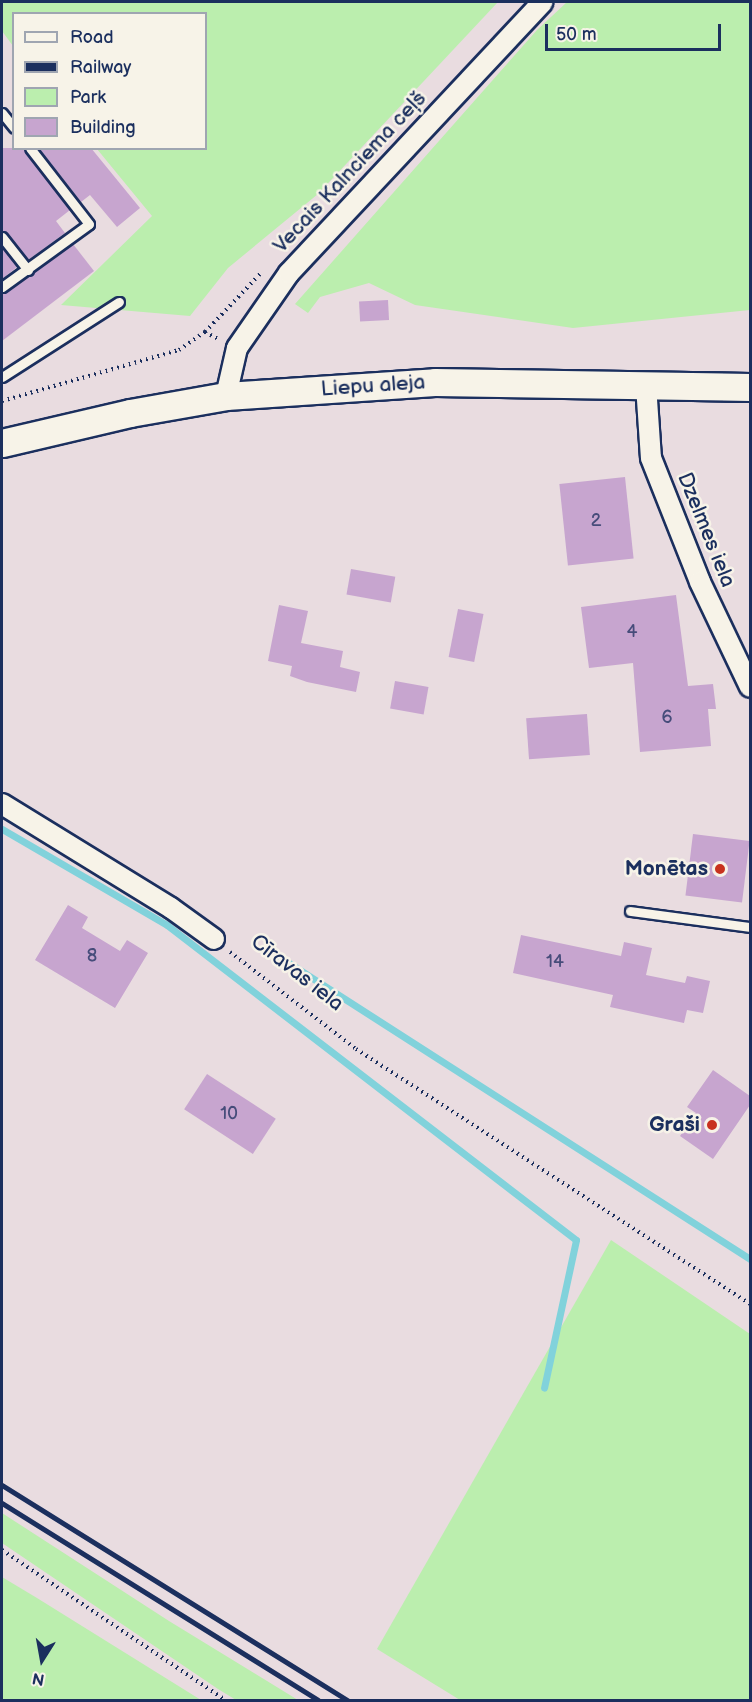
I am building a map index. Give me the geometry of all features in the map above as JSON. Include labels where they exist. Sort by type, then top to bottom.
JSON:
[{"type":"street","name":"Vecais Kalnciema ceļš","points":[[226,396],[237,348],[289,273],[543,2]]},
{"type":"street","name":"Liepu aleja","points":[[2,443],[130,412],[226,396],[435,382],[750,387]]},
{"type":"street","name":"Dzelmes iela","points":[[646,385],[651,458],[700,582],[750,687]]},
{"type":"street","points":[[2,804],[171,908],[214,939]]},
{"type":"lane","points":[[2,113],[12,126]]},
{"type":"lane","points":[[2,287],[89,224],[32,150]]},
{"type":"lane","points":[[2,237],[28,270]]},
{"type":"lane","points":[[2,377],[119,302]]},
{"type":"lane","points":[[630,911],[750,927]]},
{"type":"path","points":[[2,401],[179,350],[205,332],[269,264]]},
{"type":"path","name":"Cīravas iela","points":[[214,939],[356,1049],[750,1304]]},
{"type":"path","points":[[2,1550],[225,1701]]},
{"type":"green space","points":[[2,2],[498,2],[318,194],[228,268],[190,316],[61,305],[152,216],[98,150],[207,150],[207,12],[12,12],[12,45],[2,31]]},
{"type":"green space","points":[[567,2],[750,2],[750,310],[573,328],[415,305],[369,283],[320,297],[308,313],[295,304],[537,30]]},
{"type":"green space","points":[[611,1240],[750,1334],[750,1700],[460,1700],[377,1649]]},
{"type":"green space","points":[[2,1513],[169,1621],[298,1700],[236,1700],[218,1689],[2,1543]]},
{"type":"green space","points":[[2,1577],[37,1598],[201,1700],[2,1700]]},
{"type":"building","points":[[2,148],[25,150],[70,210],[56,221],[65,233],[28,260],[2,230]]},
{"type":"building","points":[[41,150],[93,150],[140,208],[117,227],[90,195],[81,202]]},
{"type":"building","points":[[73,244],[94,271],[2,341],[2,294]]},
{"type":"building","points":[[2,247],[17,267],[2,279]]},
{"type":"building","points":[[388,300],[389,320],[360,321],[359,302]]},
{"type":"building","points":[[625,477],[634,559],[568,565],[559,484]]},
{"type":"building","points":[[351,569],[395,577],[391,602],[346,595]]},
{"type":"building","points":[[676,595],[688,686],[713,684],[716,709],[708,709],[711,746],[640,752],[633,663],[589,668],[581,607]]},
{"type":"building","points":[[279,605],[308,611],[301,643],[343,651],[340,667],[360,672],[356,692],[307,682],[290,676],[292,666],[268,661]]},
{"type":"building","points":[[458,609],[484,614],[474,662],[449,657]]},
{"type":"building","points":[[395,681],[428,687],[424,714],[390,709]]},
{"type":"building","points":[[587,714],[590,755],[529,759],[526,718]]},
{"type":"building","name":"Monētas","points":[[693,834],[750,841],[742,902],[685,896]]},
{"type":"building","points":[[68,905],[88,917],[82,928],[120,951],[127,940],[148,953],[115,1008],[35,960]]},
{"type":"building","points":[[521,935],[621,956],[624,942],[652,948],[646,975],[685,983],[687,976],[710,981],[703,1013],[687,1010],[684,1023],[610,1007],[613,995],[513,973]]},
{"type":"building","name":"Graši","points":[[713,1070],[750,1096],[750,1105],[713,1159],[680,1136],[696,1113],[687,1107]]},
{"type":"building","points":[[207,1074],[276,1119],[253,1154],[184,1109]]},
{"type":"waterway","points":[[2,829],[167,925],[576,1240],[544,1388]]},
{"type":"waterway","points":[[278,956],[750,1259]]},
{"type":"railway","points":[[2,1485],[347,1700]]},
{"type":"railway","points":[[2,1503],[318,1700]]},
{"type":"place","name":"Monētas","points":[[720,869]]},
{"type":"place","name":"Graši","points":[[712,1125]]}]
